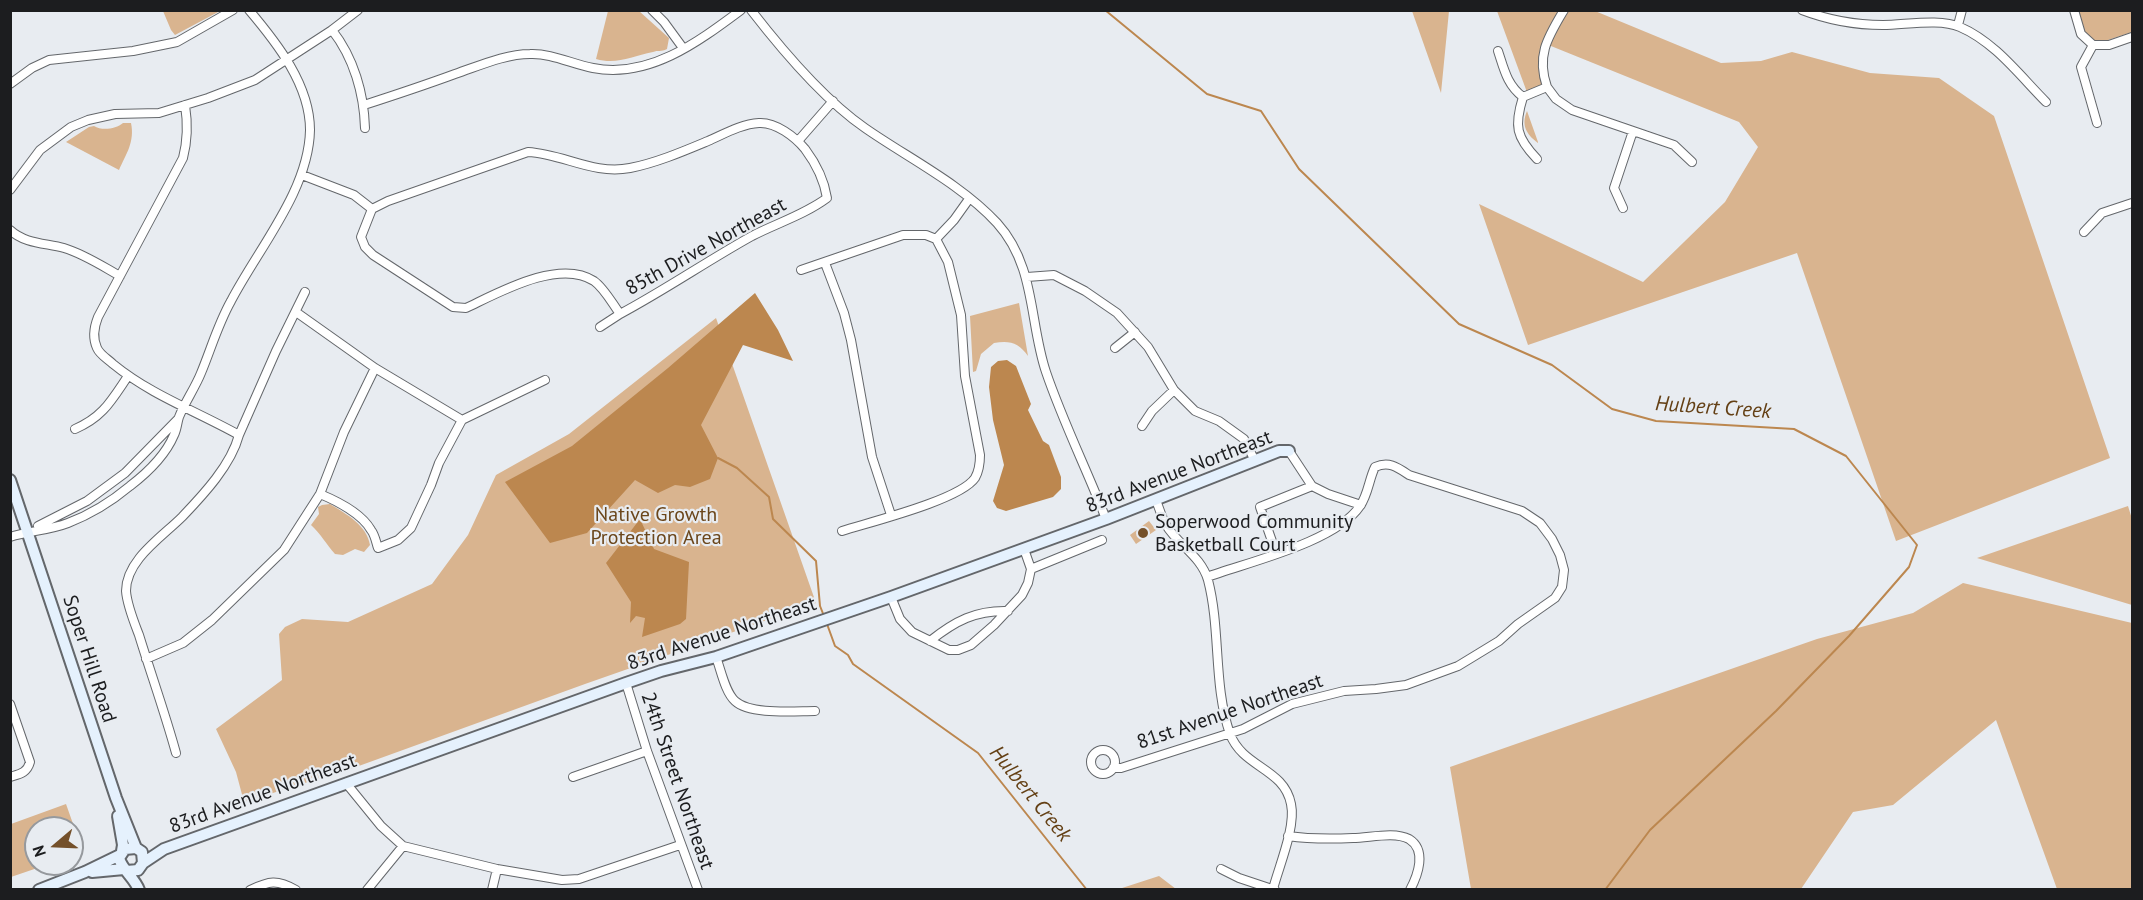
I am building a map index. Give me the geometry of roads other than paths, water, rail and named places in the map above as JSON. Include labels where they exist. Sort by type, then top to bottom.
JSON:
[{"type":"street","points":[[10,84],[32,68],[50,60],[133,51],[177,42],[233,10]]},
{"type":"street","points":[[10,537],[68,523],[110,501],[131,486],[163,453],[175,435],[178,419],[201,375],[231,301],[302,175],[308,153],[310,127],[305,102],[296,79],[269,33],[249,10]]},
{"type":"street","points":[[10,190],[40,150],[71,127],[88,120],[115,114],[159,113],[255,80],[332,30],[358,10]]},
{"type":"street","points":[[652,10],[683,48]]},
{"type":"street","points":[[364,105],[505,58],[531,53],[592,68],[618,71],[667,58],[719,27],[741,10]]},
{"type":"street","points":[[751,10],[786,53],[862,126],[969,198],[999,224],[1011,243],[1027,278],[1038,341],[1046,371],[1106,519]]},
{"type":"street","points":[[1564,10],[1545,44],[1542,73],[1547,87],[1556,99],[1572,110],[1674,145],[1692,162]]},
{"type":"street","points":[[1802,10],[1847,22],[1881,25],[1941,23],[1958,26],[1991,46],[2046,102]]},
{"type":"street","points":[[1958,26],[1962,10]]},
{"type":"street","points":[[2074,10],[2081,34],[2093,45],[2109,45],[2132,38]]},
{"type":"street","points":[[332,30],[351,61],[364,105],[365,128]]},
{"type":"street","points":[[2093,45],[2081,67],[2097,123]]},
{"type":"street","points":[[1498,51],[1508,81],[1523,98]]},
{"type":"street","points":[[1537,159],[1524,145],[1518,131],[1517,116],[1523,98],[1547,87]]},
{"type":"street","points":[[798,141],[833,100]]},
{"type":"street","points":[[185,105],[188,139],[183,158],[94,326],[94,338],[98,349],[128,376],[166,399],[238,435]]},
{"type":"street","name":"85th Drive Northeast","points":[[761,123],[779,128],[798,141],[815,162],[825,183],[826,198],[813,209],[776,223],[741,242],[620,314],[595,282],[584,276],[563,273],[539,277],[466,308],[453,307],[373,255],[364,247],[361,237],[372,209],[388,201],[528,152],[544,153],[594,168],[614,170],[640,165],[737,128],[761,123]]},
{"type":"street","points":[[1623,208],[1614,188],[1633,131]]},
{"type":"street","points":[[302,175],[354,195],[372,209]]},
{"type":"street","points":[[936,239],[969,198]]},
{"type":"street","points":[[2084,232],[2102,213],[2133,203]]},
{"type":"street","points":[[10,230],[22,238],[65,248],[91,259],[120,276]]},
{"type":"street","points":[[801,270],[903,235],[926,235],[936,239],[948,261],[961,315],[965,376],[980,455],[975,478],[966,486],[942,499],[842,531]]},
{"type":"street","points":[[825,262],[844,313],[872,457],[891,515]]},
{"type":"street","points":[[1027,278],[1054,275],[1085,291],[1117,313],[1148,348],[1174,390],[1196,411],[1219,421],[1244,439],[1255,461]]},
{"type":"street","points":[[176,753],[126,593],[128,577],[134,566],[224,470],[305,292]]},
{"type":"street","points":[[296,312],[375,368],[462,420]]},
{"type":"street","points":[[600,327],[620,314]]},
{"type":"street","points":[[1115,348],[1135,332]]},
{"type":"street","points":[[146,659],[183,643],[212,620],[284,550],[320,494],[344,432],[375,368]]},
{"type":"street","points":[[75,429],[91,422],[102,412],[128,376]]},
{"type":"street","points":[[320,494],[359,517],[371,530],[378,548],[398,540],[411,528],[439,463],[462,420],[545,381]]},
{"type":"street","points":[[1142,426],[1152,411],[1174,390]]},
{"type":"street","points":[[28,532],[87,501],[115,481],[178,419]]},
{"type":"street","name":"83rd Avenue Northeast","points":[[142,865],[164,849],[346,783],[661,671],[716,657],[891,597],[1106,519],[1279,451],[1289,451]]},
{"type":"street","points":[[1207,577],[1315,540],[1342,524],[1361,505],[1312,486],[1289,451]]},
{"type":"street","name":"81st Avenue Northeast","points":[[1113,768],[1121,768],[1243,729],[1292,704],[1344,690],[1406,685],[1458,666],[1499,641],[1555,597],[1562,587],[1564,570],[1552,539],[1540,523],[1522,511],[1409,475],[1394,465],[1382,464],[1375,467],[1361,505]]},
{"type":"street","name":"Soper Hill Road","points":[[10,480],[116,798],[138,849]]},
{"type":"street","points":[[1273,554],[1274,547],[1260,507],[1312,486]]},
{"type":"street","points":[[1156,500],[1167,527],[1192,552],[1207,577],[1214,608],[1220,687],[1230,733],[1237,748],[1248,760],[1276,777],[1288,793],[1292,816],[1274,889],[1239,878],[1221,869]]},
{"type":"street","points":[[1031,569],[1102,540]]},
{"type":"street","points":[[891,597],[900,619],[912,632],[949,650],[958,650],[972,645],[1022,595],[1031,569],[1024,549]]},
{"type":"street","points":[[930,641],[946,628],[968,617],[989,610],[1008,611]]},
{"type":"street","points":[[716,657],[734,700],[743,706],[758,710],[815,711]]},
{"type":"street","name":"24th Street Northeast","points":[[626,683],[647,751],[698,890]]},
{"type":"street","points":[[10,704],[30,762],[28,769],[10,777]]},
{"type":"street","points":[[573,777],[647,751]]},
{"type":"street","points":[[346,783],[381,826],[403,846],[497,869],[562,880],[579,879],[680,845]]},
{"type":"street","name":"Soper Hill Road","points":[[116,798],[123,845],[121,853]]},
{"type":"street","points":[[1288,836],[1401,837],[1409,839],[1416,847],[1420,858],[1418,872],[1410,890]]},
{"type":"street","points":[[367,890],[403,846]]},
{"type":"street","points":[[39,890],[85,872],[129,847],[138,849],[144,856],[141,890]]},
{"type":"street","name":"83rd Avenue Northeast","points":[[138,849],[164,849]]},
{"type":"street","points":[[121,853],[120,862],[141,890]]},
{"type":"street","points":[[85,872],[134,871],[142,865]]},
{"type":"street","points":[[492,890],[497,869]]},
{"type":"street","points":[[250,890],[275,882],[283,882],[296,890]]},
{"type":"waterway","name":"Hulbert Creek","points":[[1105,10],[1207,94],[1261,111],[1299,169],[1459,324],[1552,365],[1612,409],[1656,421],[1794,429],[1846,456],[1917,545],[1909,567],[1849,636],[1776,711],[1650,830],[1605,890]]},
{"type":"waterway","points":[[718,458],[737,468],[769,497],[773,519],[816,561],[820,606],[824,616]]},
{"type":"waterway","name":"Hulbert Creek","points":[[827,624],[835,646],[848,655],[853,664],[978,753],[1087,890]]},
{"type":"place","name":"Soperwood Community Basketball Court","points":[[1143,533]]},
{"type":"park label","name":"Native Growth Protection Area","points":[[656,526]]}]
